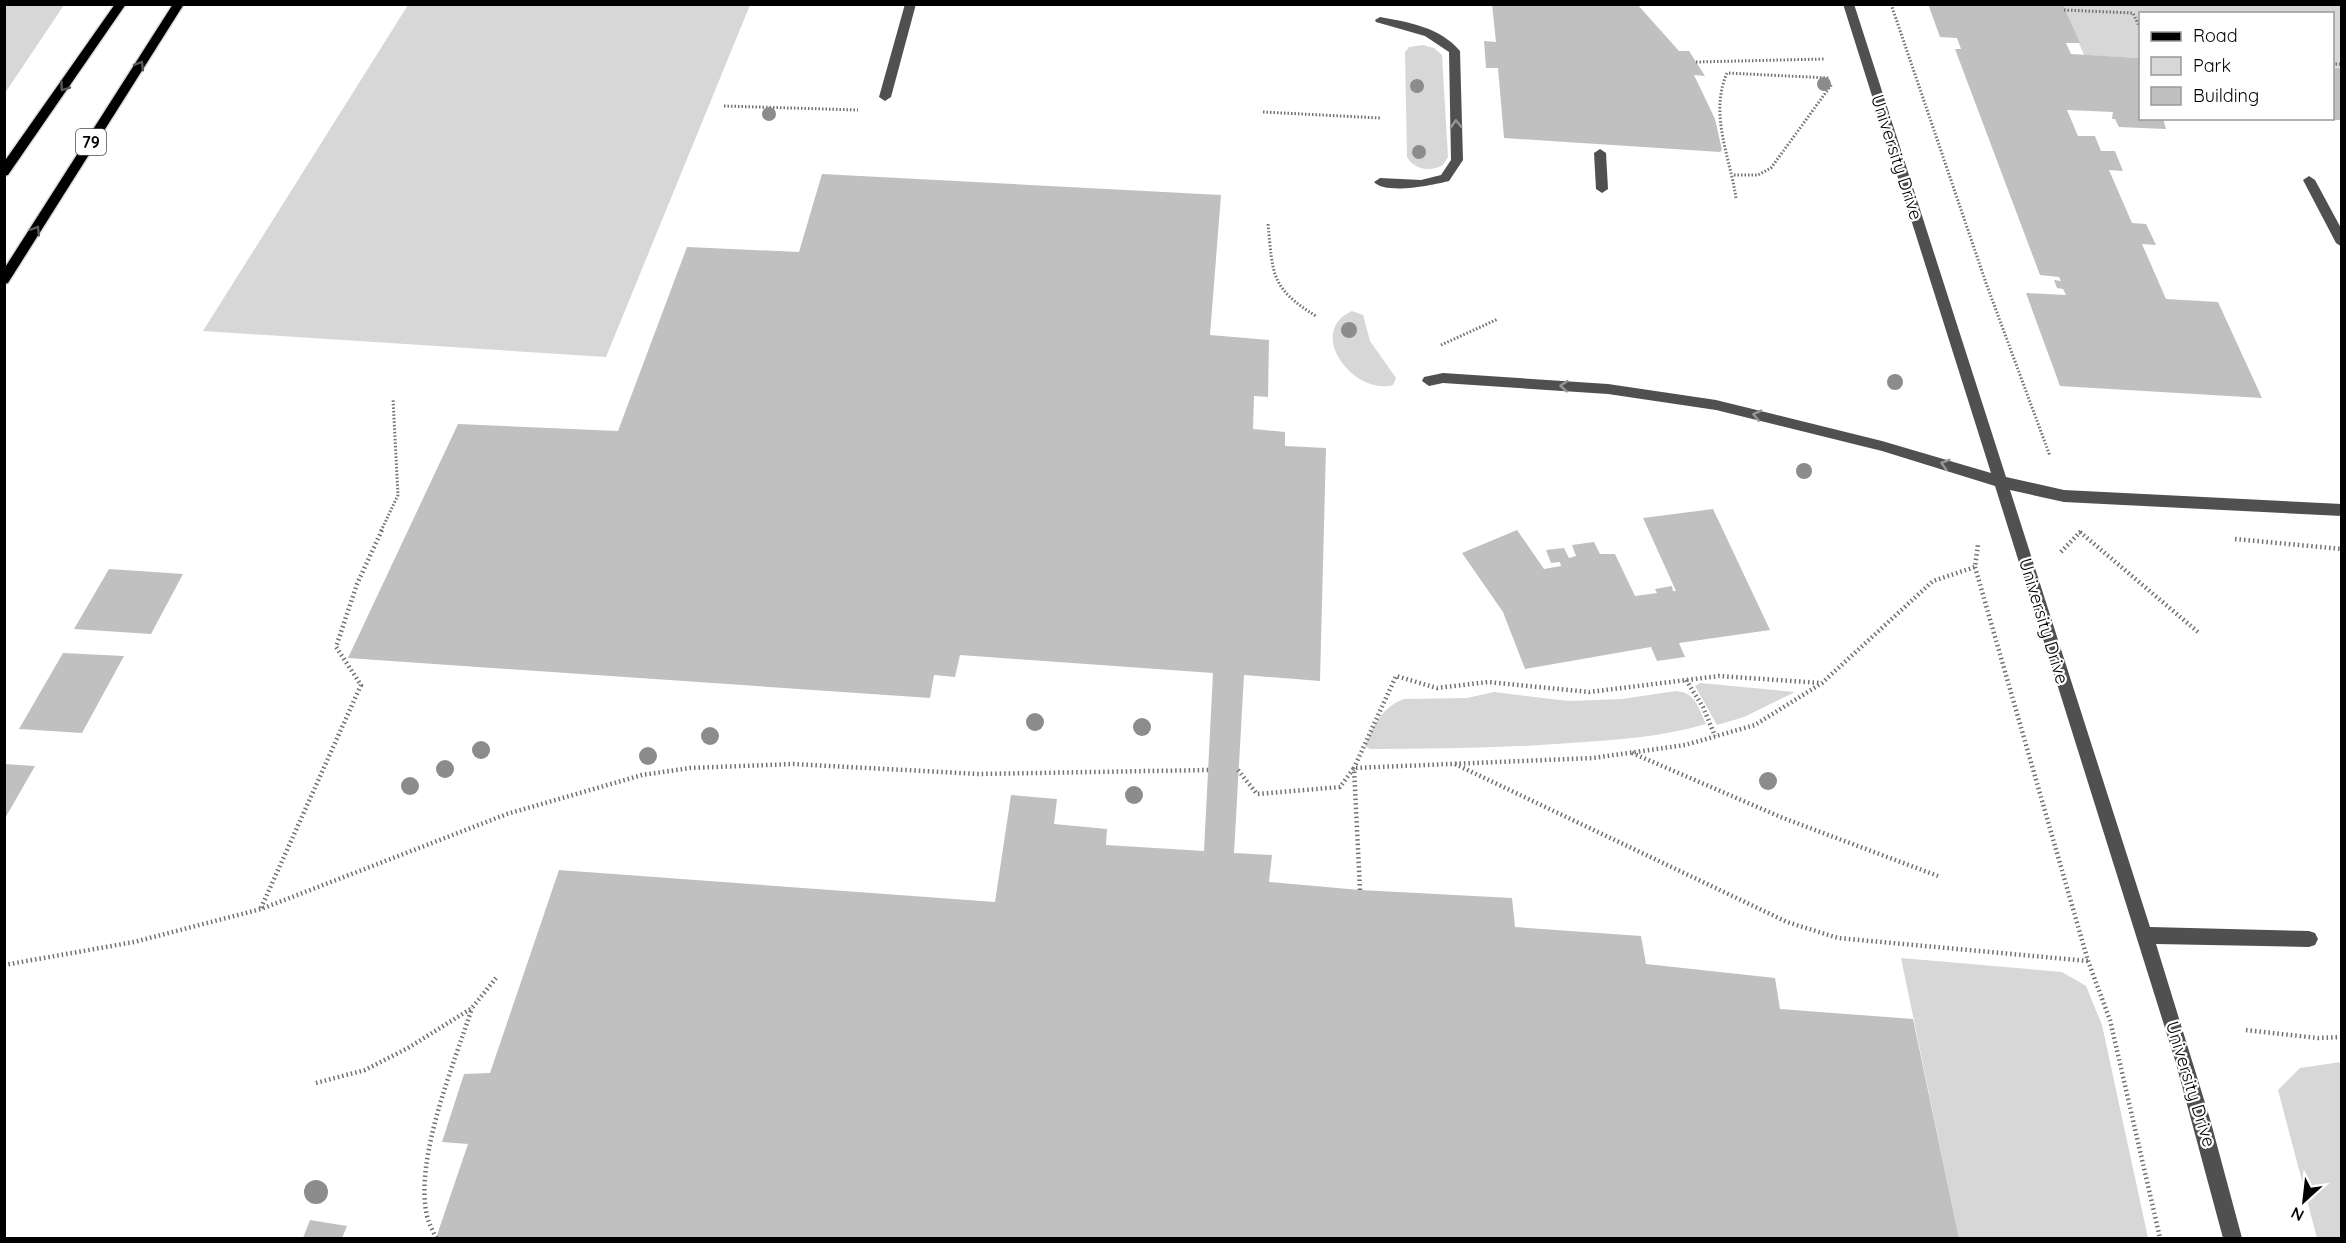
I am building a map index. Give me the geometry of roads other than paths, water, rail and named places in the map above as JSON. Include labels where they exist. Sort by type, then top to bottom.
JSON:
[{"type":"main road","points":[[4,172],[121,4]]},
{"type":"main road","name":"79","points":[[4,280],[178,4]]},
{"type":"street","points":[[885,97],[911,4]]},
{"type":"street","name":"University Drive","points":[[1848,4],[2199,1108],[2233,1239]]},
{"type":"street","points":[[1380,20],[1431,33],[1442,38],[1454,51],[1457,159],[1445,178],[1421,184],[1380,182]]},
{"type":"street","points":[[1600,153],[1602,189]]},
{"type":"street","points":[[2309,180],[2342,243]]},
{"type":"street","points":[[1429,381],[1443,378],[1608,389],[1716,405],[1882,446],[2001,482],[2064,496],[2342,510]]},
{"type":"street","points":[[2143,935],[2309,939]]}]
